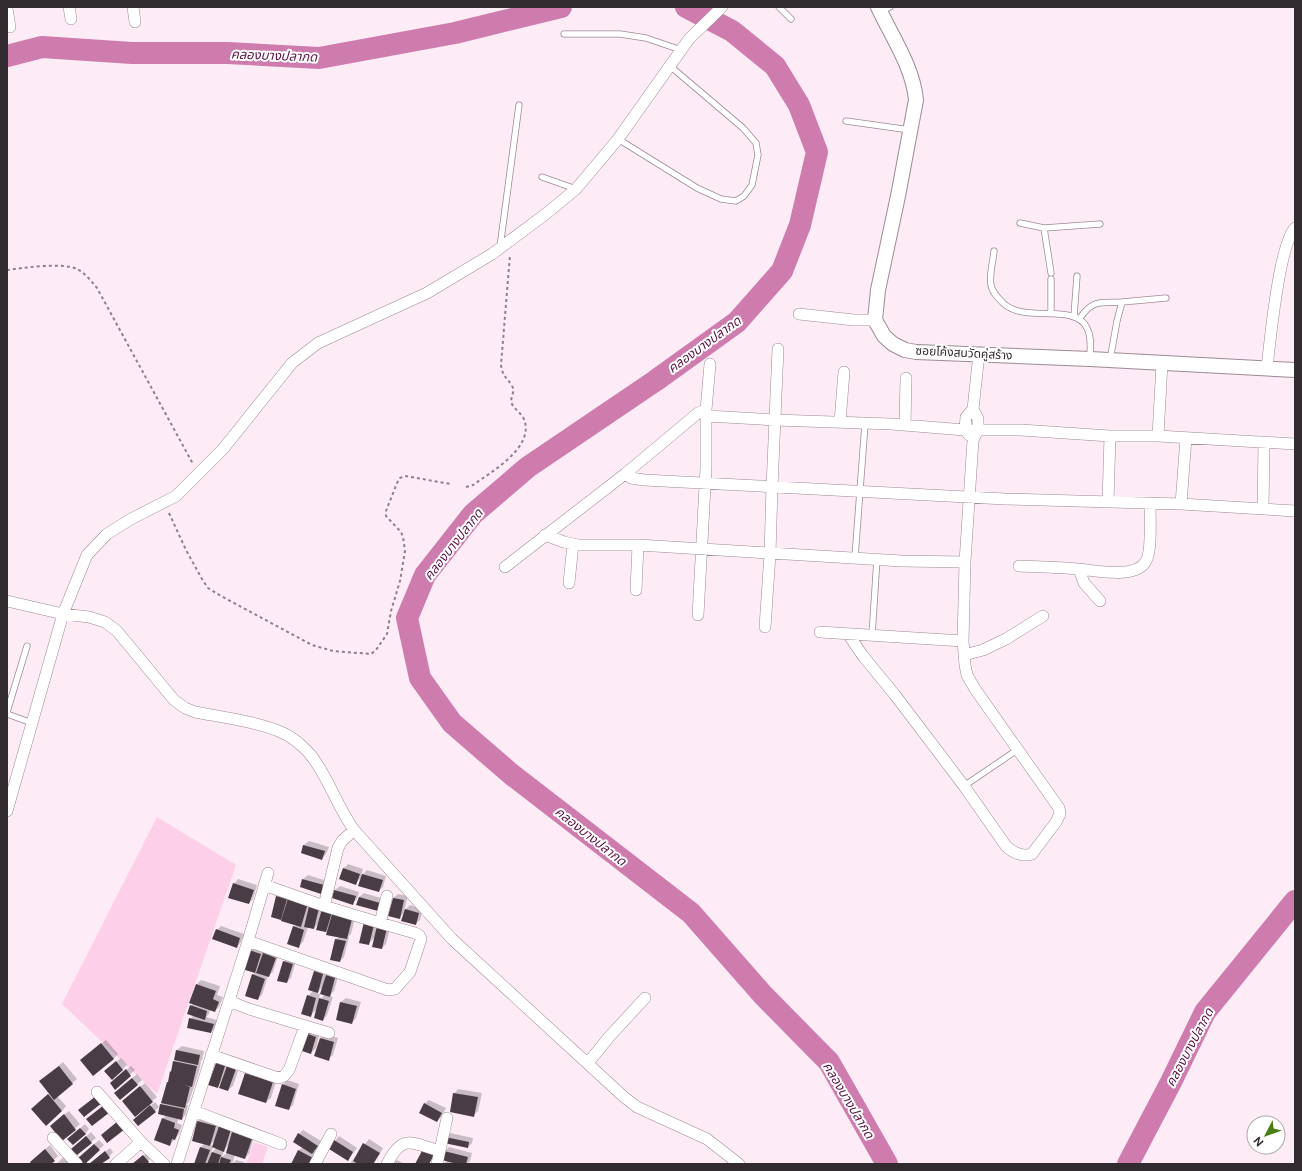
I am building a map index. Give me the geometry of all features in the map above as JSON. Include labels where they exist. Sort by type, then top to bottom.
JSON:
[{"type":"street","points":[[69,7],[71,19]]},
{"type":"street","points":[[133,7],[136,22]]},
{"type":"street","points":[[7,811],[63,614],[87,555],[107,534],[131,519],[176,496],[223,449],[292,363],[318,343],[427,293],[500,248],[576,189],[618,139],[689,39],[722,7]]},
{"type":"street","points":[[800,314],[854,320],[875,320],[878,290],[916,100],[915,86],[910,72],[883,8]]},
{"type":"street","points":[[7,9],[10,27]]},
{"type":"street","points":[[1267,368],[1282,265],[1288,238],[1295,228]]},
{"type":"street","name":"ซอยโค้งสนวัดคู่สร้าง","points":[[875,320],[884,336],[893,344],[905,350],[916,352],[1090,359],[1295,370]]},
{"type":"street","points":[[764,627],[770,554],[778,349]]},
{"type":"street","points":[[848,634],[863,656],[895,695],[964,786],[1006,846],[1012,851],[1021,855],[1027,856],[1032,854],[1056,822],[1060,814],[1059,808],[975,689],[967,675],[964,655],[963,641],[969,496],[978,419],[973,409],[979,354]]},
{"type":"street","points":[[1158,436],[1162,363]]},
{"type":"street","points":[[698,615],[705,483],[706,413],[710,364]]},
{"type":"street","points":[[840,422],[844,372]]},
{"type":"street","points":[[905,425],[906,378]]},
{"type":"street","points":[[965,430],[966,417],[973,409]]},
{"type":"street","points":[[505,567],[624,474],[698,413],[775,420],[905,425],[965,430],[976,435],[1021,430],[1110,436],[1158,436],[1295,444]]},
{"type":"street","points":[[1108,502],[1110,436]]},
{"type":"street","points":[[1181,504],[1186,438]]},
{"type":"street","points":[[1263,509],[1264,442]]},
{"type":"street","points":[[624,474],[631,478],[644,480],[1005,499],[1181,504],[1295,511]]},
{"type":"street","points":[[1019,566],[1107,572],[1128,571],[1142,567],[1148,560],[1150,504]]},
{"type":"street","points":[[545,535],[573,544],[638,545],[770,554],[966,562]]},
{"type":"street","points":[[569,583],[573,544]]},
{"type":"street","points":[[636,590],[638,545]]},
{"type":"street","points":[[1079,569],[1084,583],[1100,601]]},
{"type":"street","points":[[7,601],[63,614],[89,617],[105,622],[117,631],[174,700],[185,708],[195,712],[258,725],[283,733],[295,740],[317,762],[346,820],[452,939],[560,1039],[588,1062],[637,1107],[707,1139],[739,1164]]},
{"type":"street","points":[[964,655],[983,650],[1006,639],[1042,616]]},
{"type":"street","points":[[820,632],[963,641]]},
{"type":"street","points":[[324,906],[338,848],[342,841],[354,830]]},
{"type":"street","points":[[177,1164],[248,941],[268,873]]},
{"type":"street","points":[[248,941],[388,990],[392,990],[395,989],[410,972],[421,939],[419,935],[415,933],[380,924],[264,885]]},
{"type":"street","points":[[380,924],[386,896]]},
{"type":"street","points":[[588,1062],[645,998]]},
{"type":"street","points":[[229,1000],[249,1009],[329,1033]]},
{"type":"street","points":[[212,1055],[278,1078],[284,1076],[289,1070],[305,1026]]},
{"type":"street","points":[[97,1092],[141,1142],[164,1164]]},
{"type":"street","points":[[194,1111],[281,1144]]},
{"type":"street","points":[[437,1164],[447,1118]]},
{"type":"street","points":[[315,1164],[331,1134]]},
{"type":"street","points":[[53,1138],[76,1164]]},
{"type":"street","points":[[116,1164],[141,1142]]},
{"type":"street","points":[[387,1164],[394,1150],[402,1144],[410,1143],[440,1151]]},
{"type":"lane","points":[[779,7],[791,19]]},
{"type":"lane","points":[[564,34],[620,34],[646,38],[681,50]]},
{"type":"lane","points":[[618,139],[697,188],[721,199],[736,201],[744,196],[752,185],[758,155],[756,143],[743,128],[670,66]]},
{"type":"lane","points":[[500,248],[520,105]]},
{"type":"lane","points":[[846,121],[911,130]]},
{"type":"lane","points":[[542,178],[576,189]]},
{"type":"lane","points":[[1020,223],[1044,228],[1100,224]]},
{"type":"lane","points":[[1044,228],[1051,273]]},
{"type":"lane","points":[[994,251],[991,285],[999,299],[1005,305],[1016,311],[1032,314],[1051,314],[1077,317],[1088,328],[1090,340],[1090,359]]},
{"type":"lane","points":[[1077,276],[1077,317]]},
{"type":"lane","points":[[1051,279],[1051,314]]},
{"type":"lane","points":[[1077,317],[1086,309],[1098,303],[1166,298]]},
{"type":"lane","points":[[1110,361],[1122,302]]},
{"type":"lane","points":[[855,557],[865,424]]},
{"type":"lane","points":[[872,635],[878,559]]},
{"type":"lane","points":[[27,646],[7,713],[32,723]]},
{"type":"lane","points":[[964,786],[1017,750]]},
{"type":"path","points":[[466,487],[473,485],[509,459],[521,444],[524,433],[525,422],[519,411],[511,402],[514,391],[513,387],[502,373],[501,365],[511,240]]},
{"type":"path","points":[[7,270],[59,266],[76,268],[88,277],[97,288],[198,474]]},
{"type":"path","points":[[164,502],[186,550],[208,588],[312,645],[333,651],[371,654],[376,650],[386,634],[400,580],[405,551],[401,532],[386,516],[386,510],[397,483],[400,478],[405,476],[451,484]]},
{"type":"shaded area","points":[[157,817],[236,865],[157,1094],[62,1004]]},
{"type":"shaded area","points":[[254,1142],[268,1147],[262,1164],[246,1164]]},
{"type":"building","points":[[303,845],[325,851],[322,860],[301,853]]},
{"type":"building","points":[[343,868],[360,874],[356,885],[339,879]]},
{"type":"building","points":[[362,874],[383,880],[379,892],[358,886]]},
{"type":"building","points":[[302,879],[324,885],[321,894],[300,887]]},
{"type":"building","points":[[233,883],[254,890],[249,904],[228,898]]},
{"type":"building","points":[[334,890],[356,896],[353,905],[332,898]]},
{"type":"building","points":[[276,896],[287,899],[281,920],[271,917]]},
{"type":"building","points":[[359,897],[380,903],[378,911],[356,905]]},
{"type":"building","points":[[288,898],[308,903],[301,927],[281,921]]},
{"type":"building","points":[[393,898],[404,900],[400,919],[388,916]]},
{"type":"building","points":[[309,906],[319,908],[314,929],[304,927]]},
{"type":"building","points":[[322,909],[332,912],[326,932],[316,930]]},
{"type":"building","points":[[405,909],[419,913],[416,925],[401,921]]},
{"type":"building","points":[[332,914],[352,919],[347,939],[326,935]]},
{"type":"building","points":[[364,922],[374,925],[369,945],[359,943]]},
{"type":"building","points":[[293,926],[304,930],[299,948],[287,944]]},
{"type":"building","points":[[377,926],[387,928],[382,949],[372,947]]},
{"type":"building","points":[[216,929],[240,938],[237,948],[212,939]]},
{"type":"building","points":[[335,939],[346,941],[340,962],[330,960]]},
{"type":"building","points":[[249,950],[261,954],[255,973],[242,969]]},
{"type":"building","points":[[263,953],[276,958],[269,977],[256,973]]},
{"type":"building","points":[[283,961],[293,964],[287,983],[277,981]]},
{"type":"building","points":[[314,971],[323,974],[318,993],[308,990]]},
{"type":"building","points":[[252,974],[265,979],[258,1000],[245,996]]},
{"type":"building","points":[[326,975],[335,978],[330,997],[320,994]]},
{"type":"building","points":[[196,984],[216,991],[213,999],[219,1002],[215,1012],[189,1003]]},
{"type":"building","points":[[307,995],[316,998],[311,1017],[301,1014]]},
{"type":"building","points":[[319,998],[329,1001],[323,1021],[314,1018]]},
{"type":"building","points":[[340,1002],[357,1006],[352,1024],[336,1020]]},
{"type":"building","points":[[190,1005],[207,1011],[205,1020],[187,1014]]},
{"type":"building","points":[[189,1018],[214,1024],[211,1033],[187,1028]]},
{"type":"building","points":[[308,1034],[316,1037],[311,1054],[302,1051]]},
{"type":"building","points":[[320,1038],[334,1042],[329,1061],[314,1056]]},
{"type":"building","points":[[101,1043],[114,1059],[93,1076],[80,1060]]},
{"type":"building","points":[[176,1050],[200,1055],[198,1065],[174,1060]]},
{"type":"building","points":[[116,1061],[123,1070],[112,1080],[104,1071]]},
{"type":"building","points":[[173,1061],[197,1066],[192,1087],[184,1085],[190,1087],[185,1108],[161,1103]]},
{"type":"building","points":[[216,1063],[225,1066],[218,1088],[208,1085]]},
{"type":"building","points":[[59,1066],[73,1084],[54,1100],[39,1081]]},
{"type":"building","points":[[227,1066],[236,1069],[228,1091],[219,1088]]},
{"type":"building","points":[[126,1069],[131,1076],[115,1090],[110,1083]]},
{"type":"building","points":[[245,1073],[273,1082],[266,1103],[238,1094]]},
{"type":"building","points":[[132,1078],[138,1085],[120,1100],[114,1093]]},
{"type":"building","points":[[282,1084],[296,1089],[289,1110],[275,1106]]},
{"type":"building","points":[[140,1086],[153,1102],[135,1117],[122,1101]]},
{"type":"building","points":[[453,1093],[478,1097],[474,1117],[450,1112]]},
{"type":"building","points":[[48,1094],[62,1111],[46,1126],[31,1109]]},
{"type":"building","points":[[96,1096],[102,1103],[84,1117],[78,1110]]},
{"type":"building","points":[[424,1103],[442,1113],[437,1122],[419,1113]]},
{"type":"building","points":[[160,1104],[184,1109],[182,1120],[158,1114]]},
{"type":"building","points":[[104,1105],[110,1112],[92,1126],[86,1119]]},
{"type":"building","points":[[150,1105],[156,1112],[138,1126],[133,1120]]},
{"type":"building","points":[[64,1114],[76,1130],[62,1141],[50,1126]]},
{"type":"building","points":[[162,1118],[175,1123],[174,1128],[179,1130],[175,1140],[172,1139],[170,1146],[154,1140]]},
{"type":"building","points":[[118,1121],[125,1129],[107,1143],[101,1135]]},
{"type":"building","points":[[197,1121],[216,1126],[210,1146],[192,1141]]},
{"type":"building","points":[[219,1126],[231,1129],[224,1152],[212,1147]]},
{"type":"building","points":[[80,1128],[86,1134],[73,1145],[67,1139]]},
{"type":"building","points":[[232,1132],[252,1139],[245,1159],[226,1153]]},
{"type":"building","points":[[298,1133],[318,1146],[312,1154],[293,1142]]},
{"type":"building","points":[[86,1136],[92,1143],[77,1155],[71,1149]]},
{"type":"building","points":[[445,1137],[469,1142],[468,1148],[444,1143]]},
{"type":"building","points":[[334,1140],[353,1152],[348,1161],[329,1149]]},
{"type":"building","points":[[363,1143],[380,1153],[373,1164],[358,1164],[353,1161]]},
{"type":"building","points":[[94,1144],[100,1150],[85,1164],[81,1164],[77,1159]]},
{"type":"building","points":[[200,1147],[210,1150],[205,1164],[194,1164]]},
{"type":"building","points":[[45,1149],[55,1161],[51,1164],[31,1164],[30,1162]]},
{"type":"building","points":[[423,1149],[434,1155],[429,1164],[415,1164]]},
{"type":"building","points":[[298,1150],[313,1158],[310,1164],[291,1164]]},
{"type":"building","points":[[105,1151],[110,1158],[101,1164],[89,1164]]},
{"type":"building","points":[[444,1151],[468,1157],[466,1164],[457,1164],[442,1160]]},
{"type":"building","points":[[212,1152],[221,1155],[218,1164],[207,1164]]},
{"type":"building","points":[[143,1155],[149,1162],[147,1164],[132,1164]]},
{"type":"building","points":[[221,1157],[231,1160],[229,1164],[219,1164]]},
{"type":"waterway","name":"คลองบางปลากด","points":[[7,56],[42,47],[132,53],[228,53],[319,58],[455,33],[561,7]]},
{"type":"waterway","name":"คลองบางปลากด","points":[[686,7],[732,31],[775,66],[799,105],[817,152],[800,225],[782,271],[737,322],[655,381],[528,467],[473,514],[425,575],[407,618],[420,678],[452,723],[511,774],[691,913],[763,995],[829,1062],[887,1164]]},
{"type":"waterway","name":"คลองบางปลากด","points":[[1128,1164],[1171,1082],[1205,1012],[1295,901]]}]
